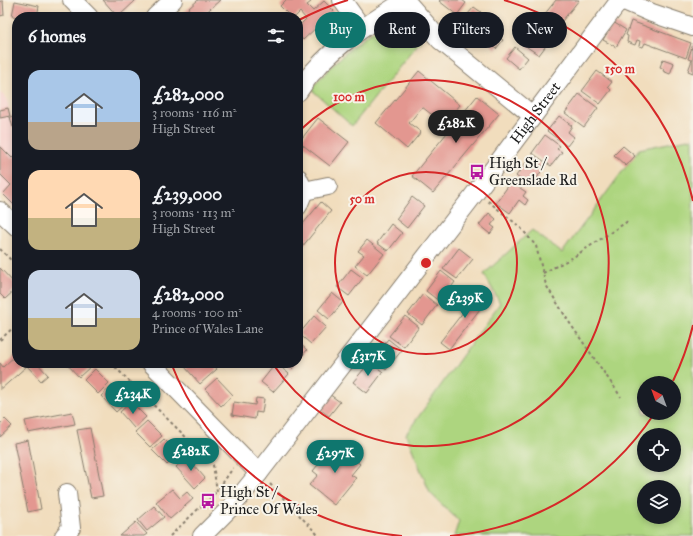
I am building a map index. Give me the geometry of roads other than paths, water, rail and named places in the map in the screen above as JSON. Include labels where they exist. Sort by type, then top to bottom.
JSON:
[{"type":"street","points":[[72,0],[84,12]]},
{"type":"street","points":[[161,12],[173,0]]},
{"type":"street","points":[[342,0],[351,12]]},
{"type":"street","points":[[366,25],[406,0],[440,40],[533,116]]},
{"type":"street","points":[[621,0],[693,28]]},
{"type":"street","name":"High Street","points":[[202,536],[233,505],[259,472],[476,192],[621,0]]},
{"type":"street","points":[[303,85],[313,72],[340,48]]},
{"type":"street","points":[[303,190],[328,186]]},
{"type":"street","points":[[0,211],[12,222]]},
{"type":"street","points":[[156,368],[259,472]]},
{"type":"street","points":[[64,536],[71,528],[67,493]]},
{"type":"place","name":"High St / Greenslade Rd","points":[[477,172]]},
{"type":"place","name":"High St / Prince Of Wales","points":[[208,501]]}]
